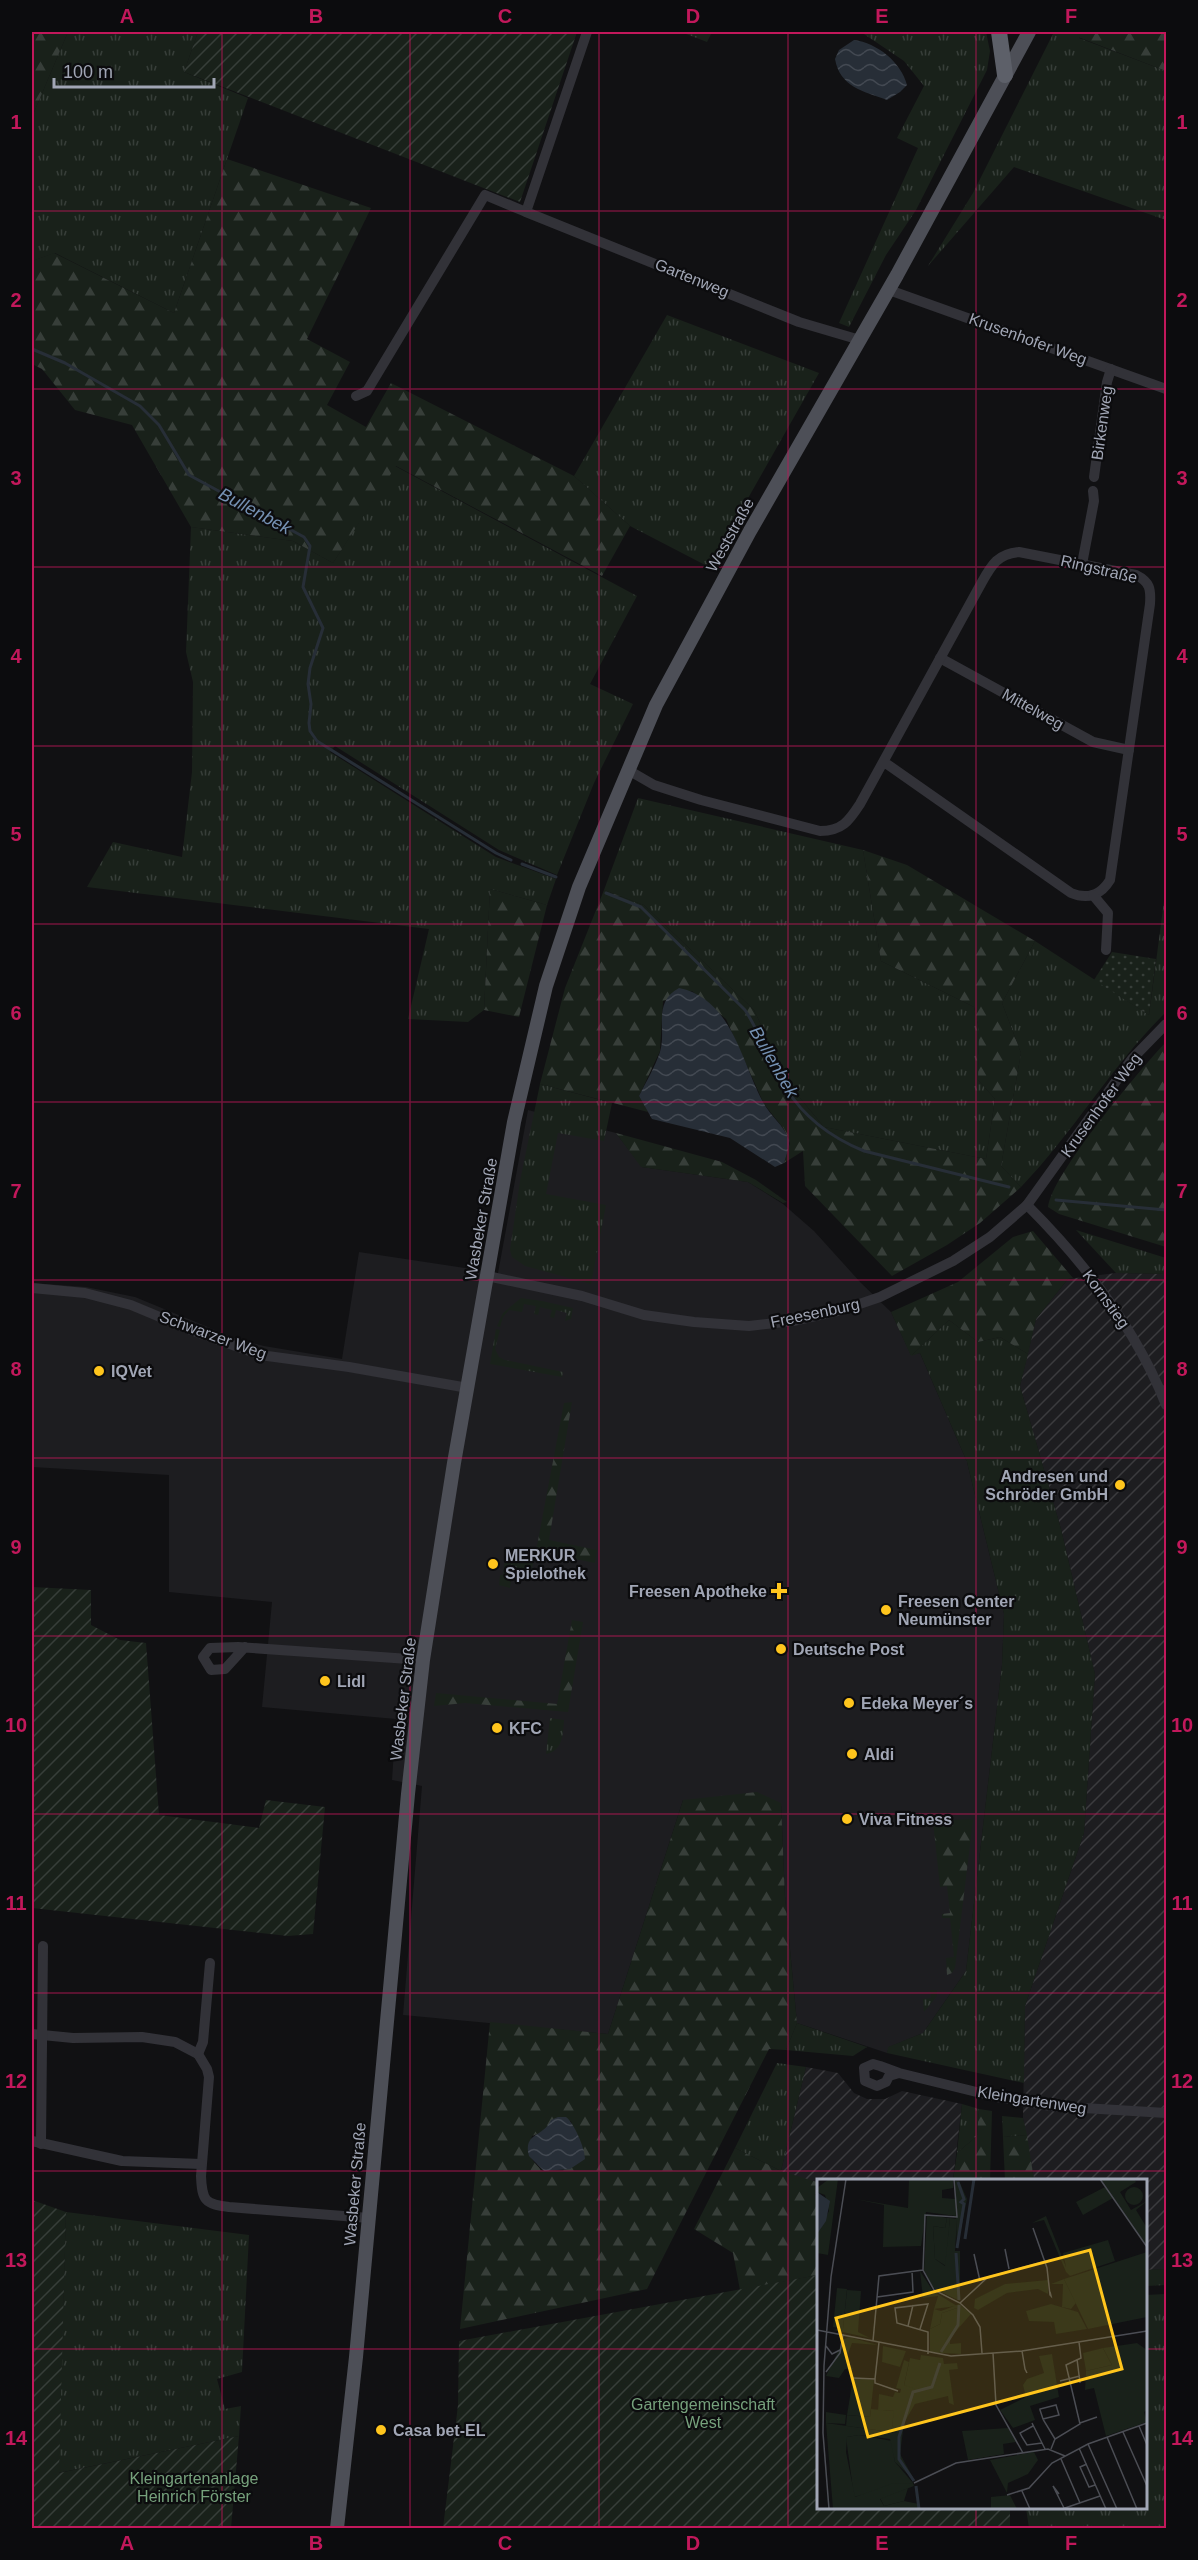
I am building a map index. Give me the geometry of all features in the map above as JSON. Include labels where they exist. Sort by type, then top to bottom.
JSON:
[{"type":"highway","points":[[999,32],[1005,75]]},
{"type":"main road","name":"Weststraße","points":[[579,887],[640,738],[681,655],[889,290],[1029,32]]},
{"type":"main road","name":"Wasbeker Straße","points":[[337,2529],[369,2218],[407,1799],[423,1660],[514,1122],[546,986],[579,887]]},
{"type":"street","points":[[526,212],[587,32]]},
{"type":"street","name":"Gartenweg","points":[[356,396],[367,391],[485,195],[800,322],[860,340]]},
{"type":"street","name":"Krusenhofer Weg","points":[[889,290],[1167,389]]},
{"type":"street","name":"Birkenweg","points":[[1094,477],[1107,382],[1111,369]]},
{"type":"street","points":[[1082,564],[1094,501],[1093,491]]},
{"type":"street","name":"Ringstraße","points":[[628,770],[654,785],[701,801],[820,831],[834,831],[847,823],[884,762],[993,563],[1002,555],[1019,552],[1136,575],[1145,580],[1151,590],[1110,880],[1105,888],[1093,895]]},
{"type":"street","name":"Mittelweg","points":[[940,658],[1093,742],[1129,750]]},
{"type":"street","points":[[884,762],[1071,893],[1078,896],[1093,895],[1108,913],[1106,951]]},
{"type":"street","name":"Krusenhofer Weg","points":[[1040,1189],[1132,1059],[1167,1024]]},
{"type":"street","name":"Freesenburg","points":[[487,1276],[582,1296],[644,1315],[749,1326],[793,1321],[842,1310],[880,1297],[953,1261],[990,1237],[1028,1205],[1040,1189]]},
{"type":"street","name":"Kornstieg","points":[[1028,1205],[1090,1274],[1130,1332],[1167,1405]]},
{"type":"street","name":"Schwarzer Weg","points":[[32,1288],[85,1293],[131,1305],[260,1355],[349,1367],[468,1388]]},
{"type":"street","points":[[245,1647],[423,1660]]},
{"type":"street","points":[[43,1946],[37,2035],[36,2143],[122,2161],[201,2164]]},
{"type":"street","points":[[198,2054],[203,2042],[210,1964]]},
{"type":"street","points":[[37,2035],[142,2037],[175,2042],[198,2054],[207,2068],[209,2077],[201,2164],[203,2195],[211,2204],[369,2218]]},
{"type":"street","name":"Kleingartenweg","points":[[899,2073],[997,2097],[1051,2106],[1167,2113]]},
{"type":"shaded area","points":[[528,1110],[616,1133],[642,1167],[748,1182],[783,1204],[814,1231],[891,1312],[911,1355],[920,1353],[967,1462],[1004,1614],[1002,1665],[966,1971],[923,2033],[889,2047],[887,2053],[797,2023],[785,1897],[781,1804],[683,1800],[608,2034],[403,2015],[422,1786],[392,1780],[396,1719],[262,1707],[272,1602],[169,1592],[169,1475],[32,1467],[32,1283],[86,1287],[135,1297],[237,1339],[264,1346],[342,1359],[359,1252],[498,1273]]},
{"type":"shaded area","points":[[1116,1273],[1166,1274],[1166,2269],[1147,2270],[1147,2179],[1034,2179],[1023,2118],[1025,2006],[1084,1833],[1095,1674],[1061,1529],[1020,1386],[1036,1319],[1068,1279]]},
{"type":"shaded area","points":[[806,2067],[838,2073],[854,2093],[867,2099],[885,2099],[902,2091],[962,2104],[953,2179],[817,2179],[817,2195],[781,2171]]},
{"type":"green space","points":[[32,32],[68,32],[32,117]]},
{"type":"green space","points":[[68,32],[198,32],[184,72],[248,98],[174,313],[55,253],[32,261],[32,117]]},
{"type":"green space","points":[[198,32],[577,32],[520,202],[184,72]]},
{"type":"green space","points":[[681,32],[712,32],[707,42]]},
{"type":"green space","points":[[861,32],[986,32],[990,51],[987,70],[916,210],[886,255],[849,327],[839,323],[918,148],[897,138],[924,86],[904,61]]},
{"type":"green space","points":[[1054,32],[1081,32],[1079,38],[1166,71],[1166,220],[1014,167],[928,266],[973,193]]},
{"type":"green space","points":[[1081,32],[1166,32],[1166,71],[1078,37]]},
{"type":"green space","points":[[227,159],[371,208],[307,339],[350,362],[327,405],[366,427],[391,383],[574,476],[630,526],[602,576],[396,466],[333,563],[293,541],[191,527],[132,425],[75,410],[42,369],[32,364],[32,261],[54,253],[174,313]]},
{"type":"green space","points":[[667,315],[819,373],[709,567],[630,526],[574,476]]},
{"type":"green space","points":[[395,466],[637,596],[590,684],[633,704],[594,783],[557,875],[499,850],[335,746],[330,752],[496,857],[556,879],[547,905],[490,889],[484,1010],[468,1022],[408,1019],[429,929],[87,887],[113,842],[182,857],[192,772],[193,682],[186,652],[191,527],[293,541],[333,563]]},
{"type":"green space","points":[[638,798],[863,850],[881,961],[974,1007],[979,1029],[978,1080],[995,1099],[986,1159],[824,1127],[790,1086],[754,1010],[644,905],[604,890]]},
{"type":"green space","points":[[863,850],[907,865],[1035,941],[1002,1003],[1021,1053],[1001,1166],[1021,1187],[980,1223],[947,1245],[892,1276],[805,1186],[803,1151],[784,1163],[790,1143],[784,1129],[764,1104],[726,1019],[692,991],[663,1001],[660,1051],[639,1096],[648,1112],[540,1084],[565,988],[604,890],[644,905],[754,1010],[790,1086],[824,1127],[986,1159],[995,1099],[978,1080],[979,1029],[974,1007],[881,961]]},
{"type":"green space","points":[[1166,886],[1166,1012],[1146,1032],[1058,1144],[1021,1187],[1001,1166],[1021,1053],[1002,1003],[1035,941],[1149,1015]]},
{"type":"green space","points":[[490,889],[547,905],[519,1017],[484,1010]]},
{"type":"green space","points":[[1112,952],[1156,959],[1149,1015],[1094,980]]},
{"type":"green space","points":[[1166,1042],[1166,1247],[1059,1214],[1048,1207],[1064,1171],[1080,1148],[1118,1097]]},
{"type":"green space","points":[[540,1084],[612,1103],[604,1141],[558,1133],[546,1194],[606,1205],[591,1284],[525,1266],[512,1257],[510,1250],[520,1181]]},
{"type":"green space","points":[[616,1133],[722,1162],[756,1180],[787,1202],[783,1203],[748,1182],[641,1167]]},
{"type":"green space","points":[[1076,1230],[1166,1258],[1166,1274],[1116,1273]]},
{"type":"green space","points":[[1033,1231],[1073,1278],[1068,1279],[1036,1319],[1028,1354],[1000,1337],[978,1342],[949,1320],[911,1356],[891,1312],[958,1282],[1013,1237]]},
{"type":"green space","points":[[521,1298],[573,1308],[571,1319],[565,1321],[567,1313],[556,1310],[554,1318],[550,1317],[552,1310],[540,1307],[538,1315],[534,1314],[536,1306],[524,1304],[522,1312],[509,1310],[503,1317],[500,1327],[497,1326],[503,1313]]},
{"type":"green space","points":[[949,1320],[978,1342],[1000,1337],[1028,1354],[1020,1386],[1061,1529],[1095,1674],[1084,1833],[1025,2006],[1024,2083],[887,2053],[888,2047],[923,2033],[966,1971],[1002,1665],[1004,1614],[967,1462],[920,1353],[911,1356]]},
{"type":"green space","points":[[496,1329],[500,1330],[495,1349],[499,1357],[563,1372],[562,1377],[490,1364]]},
{"type":"green space","points":[[572,1402],[549,1540],[597,1550],[595,1563],[536,1551],[564,1403]]},
{"type":"green space","points":[[506,1547],[536,1551],[531,1571],[513,1568],[510,1588],[499,1585],[500,1575],[503,1575]]},
{"type":"green space","points":[[32,1587],[91,1590],[91,1625],[120,1640],[146,1643],[159,1815],[259,1828],[266,1800],[325,1807],[313,1934],[288,1936],[32,1908]]},
{"type":"green space","points":[[572,1620],[583,1622],[568,1712],[465,1703],[434,1706],[436,1693],[557,1704]]},
{"type":"green space","points":[[550,1718],[564,1720],[563,1731],[559,1746],[546,1754]]},
{"type":"green space","points":[[757,1792],[781,1803],[785,1897],[797,2023],[786,2050],[769,2049],[647,2289],[460,2329],[490,2022],[608,2034],[683,1800]],"holes":[[[571,2121],[578,2136],[570,2169],[543,2171],[530,2155],[529,2147],[532,2136]]]},
{"type":"green space","points":[[973,1820],[955,1968],[947,1975],[946,1958],[954,1957],[950,1918],[942,1918],[942,1914],[950,1913],[947,1886],[940,1887],[933,1821]]},
{"type":"green space","points":[[930,1990],[937,1990],[937,1996],[924,2012],[923,1999],[931,1998]]},
{"type":"green space","points":[[797,2023],[867,2047],[853,2056],[786,2050]]},
{"type":"green space","points":[[777,2063],[806,2067],[781,2171],[735,2148]]},
{"type":"green space","points":[[962,2104],[979,2109],[977,2136],[957,2153]]},
{"type":"green space","points":[[979,2109],[992,2111],[990,2179],[953,2179],[957,2153],[977,2136]]},
{"type":"green space","points":[[1002,2116],[1023,2118],[1027,2135],[1003,2137]]},
{"type":"green space","points":[[1027,2135],[1034,2179],[1005,2179],[1003,2137]]},
{"type":"green space","points":[[735,2148],[781,2171],[817,2182],[815,2195],[817,2196],[817,2275],[740,2290],[733,2253],[694,2229]]},
{"type":"green space","name":"Kleingartenanlage Heinrich Förster","points":[[32,2200],[66,2212],[59,2473],[239,2436],[231,2528],[32,2528]]},
{"type":"green space","points":[[66,2212],[249,2235],[242,2372],[217,2379],[225,2409],[241,2406],[239,2436],[58,2473]]},
{"type":"green space","points":[[1166,2269],[1166,2285],[1147,2286],[1147,2270]]},
{"type":"green space","name":"Gartengemeinschaft West","points":[[817,2275],[817,2509],[1010,2509],[1010,2528],[443,2528],[458,2405],[459,2341]]},
{"type":"green space","points":[[1166,2294],[1166,2528],[1029,2528],[1026,2509],[1147,2509],[1147,2295]]},
{"type":"water","points":[[854,40],[871,45],[887,55],[894,61],[907,85],[887,100],[847,82],[835,59],[839,50]]},
{"type":"water","points":[[679,988],[697,994],[711,1005],[733,1034],[763,1102],[789,1140],[784,1163],[775,1167],[730,1138],[652,1119],[639,1096],[660,1052],[663,1009],[671,994]]},
{"type":"water","points":[[566,2117],[576,2130],[585,2159],[570,2169],[544,2171],[529,2156],[529,2143],[548,2126],[551,2120]]},
{"type":"waterway","name":"Bullenbek","points":[[32,349],[65,363],[140,406],[159,425],[189,475],[304,537],[310,546],[303,587],[323,628],[310,668],[308,684],[311,704],[310,731],[317,741],[496,853],[511,860]]},
{"type":"waterway","name":"Bullenbek","points":[[522,864],[556,877]]},
{"type":"waterway","name":"Bullenbek","points":[[606,893],[641,907],[745,1010],[793,1099],[830,1134],[864,1151],[1009,1187]]},
{"type":"waterway","name":"Bullenbek","points":[[1056,1200],[1166,1210]]},
{"type":"place","name":"IQVet","points":[[99,1371]]},
{"type":"place","name":"Andresen und Schröder GmbH","points":[[1120,1485]]},
{"type":"place","name":"MERKUR Spielothek","points":[[493,1564]]},
{"type":"place","name":"Freesen Apotheke","points":[[779,1591]]},
{"type":"place","name":"Freesen Center Neumünster","points":[[886,1610]]},
{"type":"place","name":"Deutsche Post","points":[[781,1649]]},
{"type":"place","name":"Lidl","points":[[325,1681]]},
{"type":"place","name":"Edeka Meyer´s","points":[[849,1703]]},
{"type":"place","name":"KFC","points":[[497,1728]]},
{"type":"place","name":"Aldi","points":[[852,1754]]},
{"type":"place","name":"Viva Fitness","points":[[847,1819]]},
{"type":"place","name":"Casa bet-EL","points":[[381,2430]]}]
